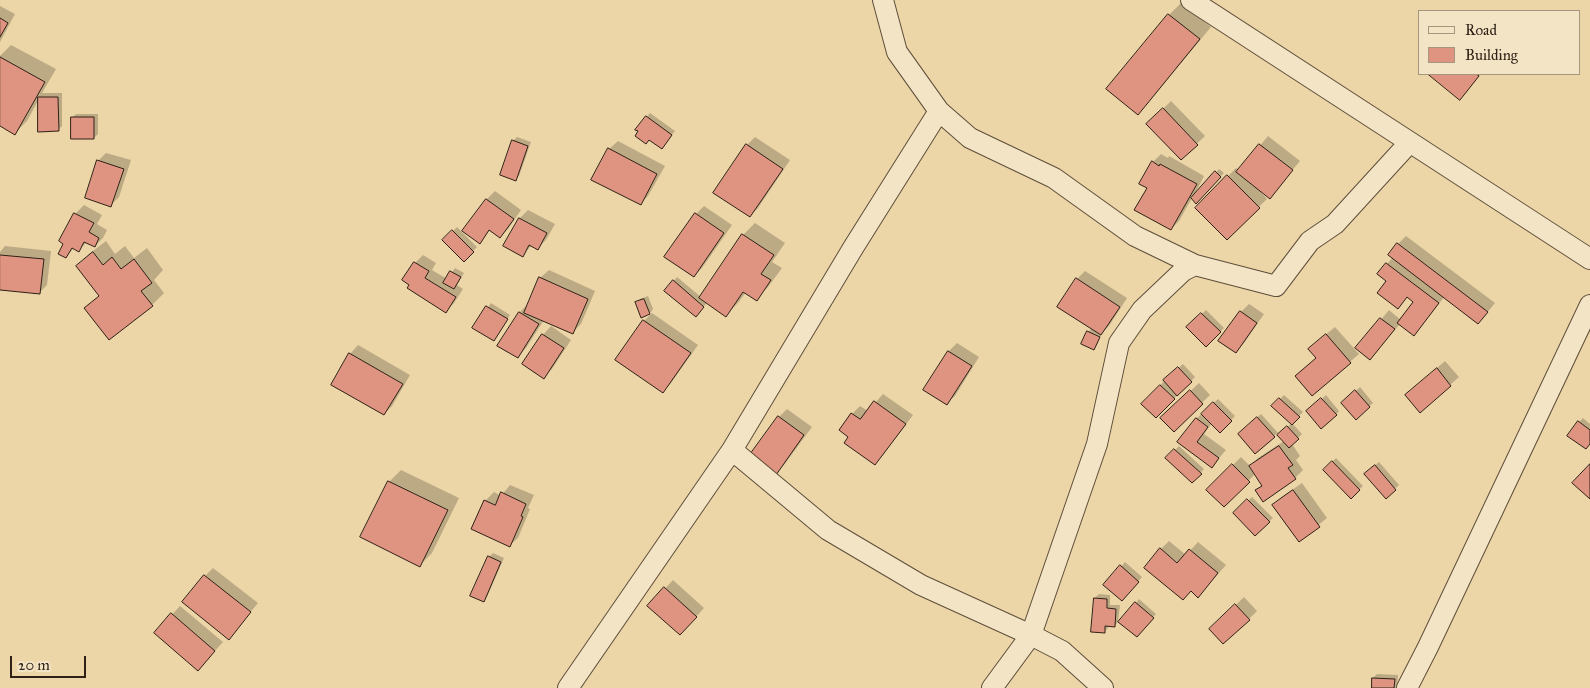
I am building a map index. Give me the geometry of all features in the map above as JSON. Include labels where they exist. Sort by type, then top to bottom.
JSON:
[{"type":"street","points":[[883,0],[897,52],[940,111],[970,138],[1054,178],[1135,236],[1195,265],[1276,286],[1310,241],[1335,224],[1410,142]]},
{"type":"street","points":[[1191,0],[1590,258]]},
{"type":"street","points":[[568,688],[732,450],[853,248],[940,111]]},
{"type":"street","points":[[992,688],[1031,635],[1097,444],[1118,343],[1142,310],[1183,271],[1195,265]]},
{"type":"street","points":[[1407,688],[1590,305]]},
{"type":"street","points":[[732,450],[828,530],[921,585],[1062,651],[1104,688]]},
{"type":"building","points":[[1168,14],[1200,39],[1138,115],[1106,89]]},
{"type":"building","points":[[0,18],[8,23],[0,37]]},
{"type":"building","points":[[0,57],[45,82],[15,135],[0,126]]},
{"type":"building","points":[[1429,75],[1479,76],[1460,100]]},
{"type":"building","points":[[38,97],[58,97],[59,131],[38,132]]},
{"type":"building","points":[[1163,108],[1198,145],[1181,160],[1146,124]]},
{"type":"building","points":[[646,116],[672,135],[662,149],[649,140],[646,144],[635,136],[638,131],[635,130]]},
{"type":"building","points":[[71,117],[94,117],[94,139],[71,139]]},
{"type":"building","points":[[512,140],[528,146],[516,181],[500,175]]},
{"type":"building","points":[[746,144],[783,169],[750,217],[713,193]]},
{"type":"building","points":[[1259,144],[1293,170],[1270,199],[1236,172]]},
{"type":"building","points":[[608,148],[657,174],[641,205],[591,180]]},
{"type":"building","points":[[97,160],[124,169],[111,207],[85,198]]},
{"type":"building","points":[[1152,161],[1197,184],[1171,230],[1134,210],[1147,188],[1139,184]]},
{"type":"building","points":[[1215,171],[1221,177],[1196,204],[1191,198]]},
{"type":"building","points":[[1227,175],[1260,208],[1227,240],[1195,208]]},
{"type":"building","points":[[486,199],[514,219],[500,238],[489,230],[480,244],[462,231]]},
{"type":"building","points":[[74,213],[94,223],[89,232],[99,238],[95,247],[84,242],[79,252],[72,248],[66,258],[58,254],[63,244],[59,241]]},
{"type":"building","points":[[695,213],[724,233],[694,277],[664,257]]},
{"type":"building","points":[[519,218],[547,233],[538,250],[529,245],[523,257],[503,246]]},
{"type":"building","points":[[452,230],[474,252],[464,262],[442,240]]},
{"type":"building","points":[[742,234],[774,255],[761,274],[771,280],[757,301],[743,292],[726,317],[699,298]]},
{"type":"building","points":[[1397,243],[1488,312],[1478,324],[1388,255]]},
{"type":"building","points":[[93,252],[103,265],[112,257],[121,269],[134,259],[152,283],[141,291],[153,306],[109,340],[84,308],[99,296],[76,266]]},
{"type":"building","points":[[0,255],[44,259],[40,294],[0,290]]},
{"type":"building","points":[[414,262],[429,271],[425,278],[456,297],[446,313],[407,288],[409,285],[402,280]]},
{"type":"building","points":[[1386,263],[1439,303],[1414,336],[1397,323],[1413,302],[1407,297],[1398,309],[1377,293],[1386,281],[1377,274]]},
{"type":"building","points":[[450,271],[461,277],[454,289],[443,283]]},
{"type":"building","points":[[539,277],[588,299],[573,334],[524,313]]},
{"type":"building","points":[[1076,278],[1120,307],[1101,335],[1057,307]]},
{"type":"building","points":[[673,280],[704,307],[696,317],[664,291]]},
{"type":"building","points":[[644,299],[650,314],[641,318],[635,302]]},
{"type":"building","points":[[486,306],[508,319],[494,341],[472,328]]},
{"type":"building","points":[[1240,311],[1257,323],[1236,353],[1218,341]]},
{"type":"building","points":[[519,312],[539,324],[518,358],[497,346]]},
{"type":"building","points":[[1201,313],[1221,332],[1206,347],[1186,327]]},
{"type":"building","points":[[1380,318],[1395,329],[1370,360],[1355,348]]},
{"type":"building","points":[[643,320],[691,353],[663,393],[615,360]]},
{"type":"building","points":[[1087,331],[1100,337],[1094,350],[1081,344]]},
{"type":"building","points":[[542,334],[564,348],[544,379],[522,364]]},
{"type":"building","points":[[1326,334],[1351,363],[1312,396],[1295,376],[1316,358],[1308,349]]},
{"type":"building","points":[[948,351],[972,366],[947,405],[923,390]]},
{"type":"building","points":[[349,353],[403,384],[384,415],[331,385]]},
{"type":"building","points":[[1178,367],[1192,382],[1177,396],[1163,380]]},
{"type":"building","points":[[1437,368],[1451,386],[1420,413],[1405,395]]},
{"type":"building","points":[[1160,385],[1175,399],[1156,418],[1141,404]]},
{"type":"building","points":[[1190,390],[1203,404],[1174,432],[1160,418]]},
{"type":"building","points":[[1355,390],[1370,407],[1356,420],[1341,403]]},
{"type":"building","points":[[1279,398],[1300,417],[1292,425],[1271,406]]},
{"type":"building","points":[[1321,398],[1337,415],[1321,429],[1306,411]]},
{"type":"building","points":[[874,401],[906,424],[875,465],[844,443],[848,437],[839,430],[851,413],[860,419]]},
{"type":"building","points":[[1213,402],[1232,421],[1220,433],[1201,414]]},
{"type":"building","points":[[778,416],[804,435],[776,475],[749,456]]},
{"type":"building","points":[[1257,417],[1275,437],[1255,454],[1238,434]]},
{"type":"building","points":[[1196,418],[1208,427],[1197,442],[1219,458],[1212,468],[1177,442]]},
{"type":"building","points":[[1578,421],[1590,430],[1590,444],[1586,449],[1567,436]]},
{"type":"building","points":[[1287,426],[1299,439],[1289,448],[1277,435]]},
{"type":"building","points":[[1279,446],[1293,465],[1288,468],[1296,479],[1263,502],[1255,490],[1262,486],[1249,466]]},
{"type":"building","points":[[1174,449],[1202,474],[1192,483],[1165,458]]},
{"type":"building","points":[[1332,461],[1360,490],[1351,499],[1323,470]]},
{"type":"building","points":[[1232,464],[1250,482],[1224,507],[1206,490]]},
{"type":"building","points":[[1590,464],[1590,499],[1572,483]]},
{"type":"building","points":[[1375,465],[1396,490],[1386,499],[1364,474]]},
{"type":"building","points":[[388,481],[448,510],[420,567],[360,537]]},
{"type":"building","points":[[1293,490],[1320,527],[1299,542],[1272,505]]},
{"type":"building","points":[[501,492],[526,504],[521,516],[523,517],[510,547],[471,529],[484,500],[495,505]]},
{"type":"building","points":[[1247,499],[1270,522],[1255,536],[1233,513]]},
{"type":"building","points":[[1160,548],[1177,563],[1189,549],[1218,573],[1198,598],[1191,591],[1183,600],[1144,568]]},
{"type":"building","points":[[488,556],[501,562],[484,602],[470,596]]},
{"type":"building","points":[[1120,565],[1139,582],[1122,601],[1103,585]]},
{"type":"building","points":[[204,575],[251,612],[229,640],[182,602]]},
{"type":"building","points":[[664,587],[697,617],[680,635],[647,606]]},
{"type":"building","points":[[1094,598],[1107,599],[1107,608],[1116,609],[1115,627],[1105,626],[1105,633],[1091,632]]},
{"type":"building","points":[[1135,602],[1154,618],[1137,637],[1118,622]]},
{"type":"building","points":[[1235,604],[1250,620],[1223,644],[1209,629]]},
{"type":"building","points":[[171,613],[215,651],[198,671],[154,633]]},
{"type":"building","points":[[1372,678],[1395,679],[1394,688],[1372,688]]}]
